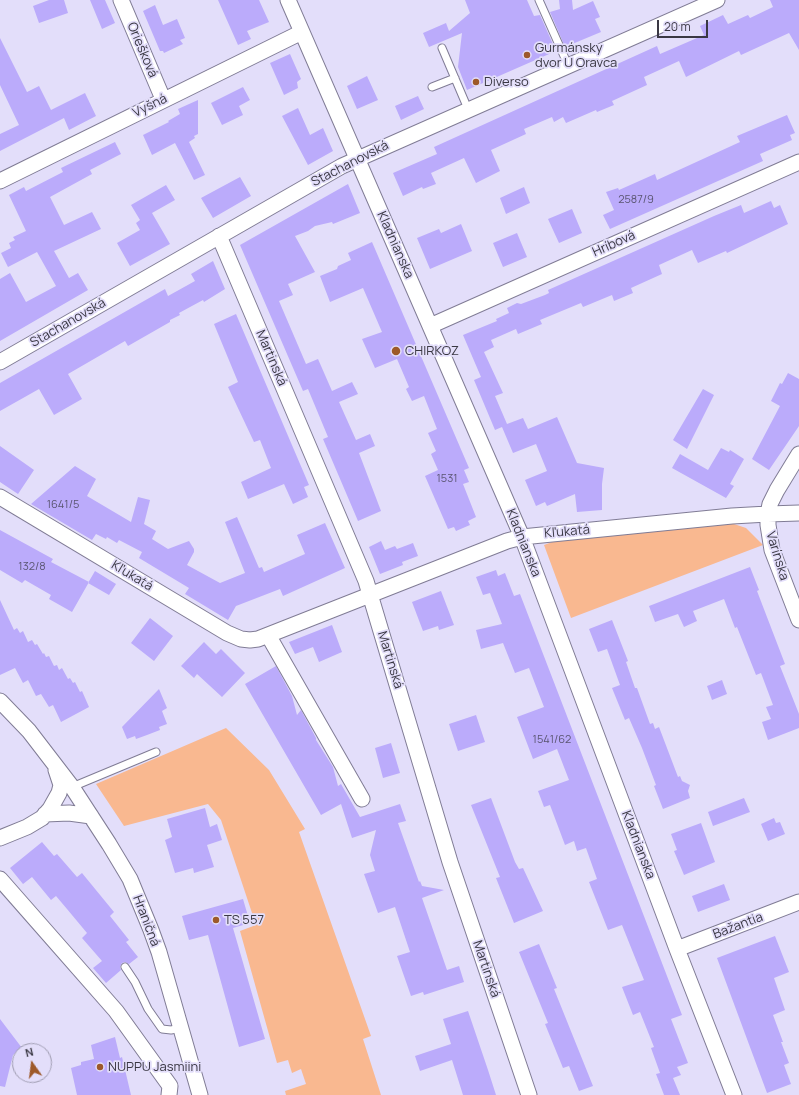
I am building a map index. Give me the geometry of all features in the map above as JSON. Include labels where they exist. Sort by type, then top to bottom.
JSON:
[{"type":"street","name":"Oriešková","points":[[121,0],[163,100]]},
{"type":"street","name":"Kladnianska","points":[[288,0],[522,537],[734,1095]]},
{"type":"street","name":"Stachanovská","points":[[0,362],[357,158],[717,0]]},
{"type":"street","name":"Vyšná","points":[[0,181],[302,32]]},
{"type":"street","name":"Hríbová","points":[[430,326],[799,162]]},
{"type":"street","name":"Martinská","points":[[220,236],[366,581],[450,862],[529,1095]]},
{"type":"street","points":[[768,514],[770,504],[777,490],[799,454]]},
{"type":"street","name":"Kľukatá","points":[[0,497],[227,633],[240,639],[250,640],[268,636],[507,541],[522,537],[732,516],[799,512]]},
{"type":"street","name":"Varínska","points":[[768,514],[771,545],[799,620]]},
{"type":"street","points":[[268,636],[362,799]]},
{"type":"street","name":"Hraničná","points":[[0,701],[29,731],[72,787],[92,816],[130,879],[159,952],[200,1095]]},
{"type":"street","name":"Hraničná","points":[[45,814],[54,803],[61,786],[54,764]]},
{"type":"street","points":[[0,838],[27,827],[45,814],[69,813],[92,816]]},
{"type":"street","points":[[0,879],[116,1011],[170,1086],[168,1095]]},
{"type":"street","name":"Bažantia","points":[[678,949],[799,902]]},
{"type":"lane","points":[[539,0],[568,65]]},
{"type":"lane","points":[[442,48],[468,109]]},
{"type":"lane","points":[[432,87],[455,78]]},
{"type":"lane","points":[[72,787],[156,752]]},
{"type":"lane","points":[[125,967],[135,982],[148,1009],[162,1029],[171,1030],[181,1028]]},
{"type":"shaded area","points":[[731,523],[746,528],[763,545],[571,618],[544,545],[552,542]]},
{"type":"shaded area","points":[[226,728],[269,770],[305,829],[299,832],[371,1036],[363,1039],[381,1095],[286,1095],[285,1091],[306,1084],[301,1069],[292,1073],[288,1060],[277,1063],[240,931],[256,925],[221,820],[208,804],[124,826],[96,784]]},
{"type":"building","points":[[49,0],[64,0],[68,13],[39,23],[33,6]]},
{"type":"building","points":[[90,0],[105,0],[115,23],[102,29]]},
{"type":"building","points":[[218,0],[259,0],[269,22],[247,31],[251,39],[238,45]]},
{"type":"building","points":[[465,0],[527,0],[534,16],[540,15],[556,51],[467,90],[458,67],[462,33],[429,47],[423,33],[446,23],[449,31],[470,13]]},
{"type":"building","points":[[559,0],[572,0],[573,10],[593,1],[600,17],[595,19],[601,32],[565,47],[550,12],[560,9]]},
{"type":"building","points":[[770,0],[799,0],[799,50],[789,33],[741,55],[739,51],[686,77],[679,61],[644,77],[647,85],[612,101],[614,105],[597,112],[596,110],[566,123],[563,117],[554,122],[552,117],[524,129],[526,134],[491,150],[500,171],[476,183],[464,158],[431,173],[436,184],[423,189],[422,187],[403,196],[393,173],[437,154],[434,147],[657,46],[660,54],[704,35],[700,26],[723,15],[728,24],[748,15],[750,18],[773,7]]},
{"type":"building","points":[[155,5],[163,25],[177,19],[185,38],[180,40],[183,44],[164,53],[163,51],[160,51],[143,11]]},
{"type":"building","points":[[0,38],[27,92],[39,86],[51,110],[85,93],[96,116],[69,130],[64,118],[0,151],[0,134],[19,125],[0,85]]},
{"type":"building","points":[[290,54],[301,79],[297,82],[298,88],[284,95],[270,63]]},
{"type":"building","points":[[367,76],[378,100],[357,109],[347,86]]},
{"type":"building","points":[[243,87],[250,100],[239,106],[243,115],[222,125],[211,103]]},
{"type":"building","points":[[418,96],[424,109],[401,120],[395,106]]},
{"type":"building","points":[[198,100],[198,134],[189,142],[205,175],[194,180],[175,143],[152,155],[143,135],[169,122],[168,121],[180,114],[178,109]]},
{"type":"building","points":[[298,108],[310,135],[323,128],[333,151],[308,165],[282,116]]},
{"type":"building","points":[[787,115],[795,133],[790,135],[792,140],[760,154],[763,161],[610,229],[603,215],[614,210],[606,192],[618,188],[619,190],[655,174],[657,180],[740,142],[737,136]]},
{"type":"building","points":[[115,142],[121,154],[90,170],[92,174],[50,197],[64,225],[92,212],[101,229],[54,251],[69,278],[78,273],[88,290],[0,341],[0,279],[10,273],[26,302],[56,286],[37,252],[8,267],[1,253],[11,248],[9,243],[15,240],[13,237],[26,231],[9,195],[24,187],[26,191],[63,172],[61,168]]},
{"type":"building","points":[[240,177],[251,196],[213,218],[201,198]]},
{"type":"building","points":[[348,184],[360,213],[333,224],[332,222],[315,226],[308,231],[295,236],[315,272],[288,284],[293,295],[279,301],[306,364],[318,359],[332,391],[352,382],[358,394],[339,402],[356,440],[370,434],[375,446],[359,453],[381,511],[358,521],[323,439],[328,437],[308,389],[303,391],[240,245]]},
{"type":"building","points":[[166,185],[175,200],[152,213],[170,244],[130,266],[117,243],[140,230],[136,223],[140,220],[131,205]]},
{"type":"building","points":[[524,187],[530,203],[506,214],[500,198]]},
{"type":"building","points":[[771,201],[774,208],[780,205],[788,224],[727,253],[726,251],[698,263],[692,250],[659,265],[662,274],[631,288],[633,293],[614,301],[612,295],[583,307],[581,303],[540,320],[542,324],[518,334],[516,329],[491,340],[494,347],[484,352],[503,393],[495,396],[507,424],[523,418],[528,429],[557,417],[577,463],[604,468],[602,484],[602,510],[577,512],[575,494],[547,506],[545,502],[536,506],[525,480],[547,471],[536,444],[513,453],[502,427],[495,430],[474,380],[481,377],[463,335],[497,321],[496,319],[509,313],[507,308],[517,303],[521,304],[545,295],[549,293],[548,290],[714,216],[741,205],[744,213]]},
{"type":"building","points":[[572,209],[582,233],[559,243],[548,219]]},
{"type":"building","points":[[461,224],[472,251],[430,269],[417,238],[439,229],[441,233]]},
{"type":"building","points":[[517,233],[527,257],[503,267],[493,243]]},
{"type":"building","points":[[372,242],[469,468],[464,470],[469,482],[463,484],[476,517],[468,521],[470,525],[456,531],[454,527],[448,529],[425,476],[438,470],[431,454],[436,451],[428,433],[437,429],[424,396],[412,401],[406,389],[409,387],[397,359],[375,368],[362,339],[382,332],[363,288],[330,302],[320,276],[337,269],[338,266],[351,260],[348,253]]},
{"type":"building","points":[[213,261],[225,289],[204,302],[203,300],[179,313],[180,315],[170,320],[170,322],[128,346],[125,341],[68,374],[82,399],[54,415],[39,389],[0,411],[0,383],[165,289],[168,296],[195,281],[191,274]]},
{"type":"building","points":[[236,314],[309,485],[304,487],[308,497],[293,504],[284,484],[248,499],[241,482],[271,468],[260,440],[254,442],[228,387],[238,382],[214,324]]},
{"type":"building","points":[[788,373],[799,379],[799,426],[769,470],[752,459],[780,406],[771,401],[780,383],[782,384]]},
{"type":"building","points":[[703,389],[714,395],[687,449],[673,440]]},
{"type":"building","points":[[0,446],[34,470],[18,494],[0,482]]},
{"type":"building","points":[[721,448],[729,452],[730,450],[744,459],[730,484],[734,486],[726,498],[672,468],[680,454],[708,470]]},
{"type":"building","points":[[75,466],[96,479],[87,496],[131,522],[138,497],[150,500],[144,524],[156,531],[152,539],[168,549],[189,541],[194,549],[194,552],[187,565],[220,583],[245,573],[225,522],[237,517],[259,568],[262,567],[264,572],[305,554],[297,535],[325,523],[345,568],[283,596],[280,589],[236,606],[228,620],[185,594],[189,588],[139,558],[142,552],[119,540],[117,543],[107,537],[106,539],[96,534],[92,540],[31,504]]},
{"type":"building","points":[[0,530],[53,559],[51,562],[89,582],[72,612],[49,599],[51,595],[25,580],[22,583],[0,570]]},
{"type":"building","points":[[381,541],[385,550],[395,546],[397,549],[413,543],[418,556],[402,562],[403,565],[380,574],[369,547]]},
{"type":"building","points":[[750,567],[759,590],[757,591],[785,664],[780,666],[799,714],[799,728],[768,740],[762,722],[771,719],[766,707],[773,705],[761,673],[756,675],[724,599],[693,611],[697,621],[684,627],[678,614],[655,622],[649,606]]},
{"type":"building","points":[[496,570],[498,576],[505,573],[514,596],[520,594],[682,1015],[671,1019],[688,1063],[677,1067],[681,1075],[673,1078],[680,1095],[664,1095],[656,1074],[660,1073],[651,1048],[654,1047],[640,1012],[633,1015],[622,987],[644,980],[622,925],[608,930],[589,882],[597,879],[586,848],[577,851],[574,841],[565,845],[550,805],[544,807],[538,791],[569,780],[557,749],[533,759],[517,717],[544,707],[529,668],[515,673],[503,643],[481,649],[476,630],[502,624],[490,593],[483,595],[476,577]]},
{"type":"building","points":[[95,571],[116,584],[109,595],[88,583]]},
{"type":"building","points":[[441,591],[454,625],[439,630],[438,626],[423,631],[412,602]]},
{"type":"building","points":[[0,600],[14,630],[17,628],[20,633],[23,631],[28,642],[32,640],[35,645],[37,644],[46,657],[49,656],[54,666],[57,665],[59,670],[62,668],[68,679],[70,678],[73,683],[75,682],[80,692],[82,691],[89,707],[61,722],[53,705],[49,707],[41,694],[36,696],[28,680],[23,683],[15,668],[0,675]]},
{"type":"building","points":[[150,618],[173,636],[154,661],[131,643]]},
{"type":"building","points":[[612,620],[628,661],[626,662],[635,688],[637,688],[650,724],[653,723],[655,729],[659,727],[678,777],[680,776],[682,781],[690,785],[688,791],[690,798],[663,809],[642,748],[629,718],[625,720],[612,688],[620,685],[607,649],[598,652],[589,629]]},
{"type":"building","points":[[332,625],[342,652],[319,662],[313,647],[295,654],[289,642]]},
{"type":"building","points":[[204,642],[216,654],[221,649],[245,673],[222,697],[197,674],[194,678],[181,666]]},
{"type":"building","points":[[276,666],[292,696],[297,715],[301,710],[316,740],[333,767],[338,786],[341,784],[360,817],[400,804],[406,821],[398,823],[419,882],[420,881],[422,886],[444,890],[422,898],[447,970],[459,966],[464,982],[424,995],[423,992],[411,996],[397,956],[410,952],[395,907],[378,913],[364,874],[375,871],[370,855],[376,830],[352,838],[341,804],[321,815],[245,684]]},
{"type":"building","points":[[722,680],[727,694],[712,700],[707,686]]},
{"type":"building","points":[[159,689],[167,708],[162,711],[167,724],[159,727],[160,730],[147,735],[136,739],[135,736],[127,739],[122,727]]},
{"type":"building","points":[[476,715],[485,742],[458,751],[449,724]]},
{"type":"building","points":[[391,743],[400,773],[383,778],[375,748]]},
{"type":"building","points":[[491,798],[515,862],[519,869],[523,868],[543,911],[514,923],[496,878],[500,877],[471,805]]},
{"type":"building","points":[[744,798],[750,812],[713,826],[708,812]]},
{"type":"building","points":[[205,808],[210,827],[217,824],[222,840],[207,845],[214,867],[194,873],[193,868],[175,873],[165,840],[172,837],[167,819]]},
{"type":"building","points":[[774,818],[776,823],[780,822],[785,834],[768,841],[761,824]]},
{"type":"building","points":[[701,823],[715,862],[684,875],[674,851],[677,850],[671,834]]},
{"type":"building","points":[[42,842],[54,856],[57,854],[77,877],[82,873],[114,912],[110,916],[129,940],[126,942],[138,957],[129,964],[125,962],[122,963],[120,967],[121,970],[106,983],[93,968],[102,961],[82,938],[87,933],[67,909],[56,896],[51,900],[32,877],[23,884],[10,868]]},
{"type":"building","points":[[724,884],[730,900],[698,912],[692,896]]},
{"type":"building","points":[[243,899],[250,923],[233,928],[265,1039],[239,1047],[208,935],[189,940],[182,916]]},
{"type":"building","points":[[775,936],[789,972],[774,978],[785,1010],[773,1015],[789,1063],[784,1065],[791,1084],[767,1093],[717,958]]},
{"type":"building","points":[[539,944],[557,988],[554,989],[593,1086],[579,1091],[569,1066],[563,1068],[545,1024],[548,1023],[519,952]]},
{"type":"building","points":[[468,1011],[496,1095],[463,1095],[452,1060],[420,1071],[415,1056],[451,1044],[443,1019]]},
{"type":"building","points":[[0,1019],[18,1043],[12,1043],[12,1059],[5,1087],[0,1086]]},
{"type":"building","name":"NUPPU Jasmiini","points":[[115,1037],[120,1058],[122,1057],[131,1095],[77,1095],[71,1068],[81,1065],[81,1062],[94,1059],[91,1045]]},
{"type":"place","name":"Gurmánsky dvor U Oravca","points":[[527,55]]},
{"type":"place","name":"Diverso","points":[[476,82]]},
{"type":"place","name":"CHIRKOZ","points":[[396,351]]},
{"type":"place","name":"TS 557","points":[[216,920]]},
{"type":"place","name":"NUPPU Jasmiini","points":[[100,1067]]}]
